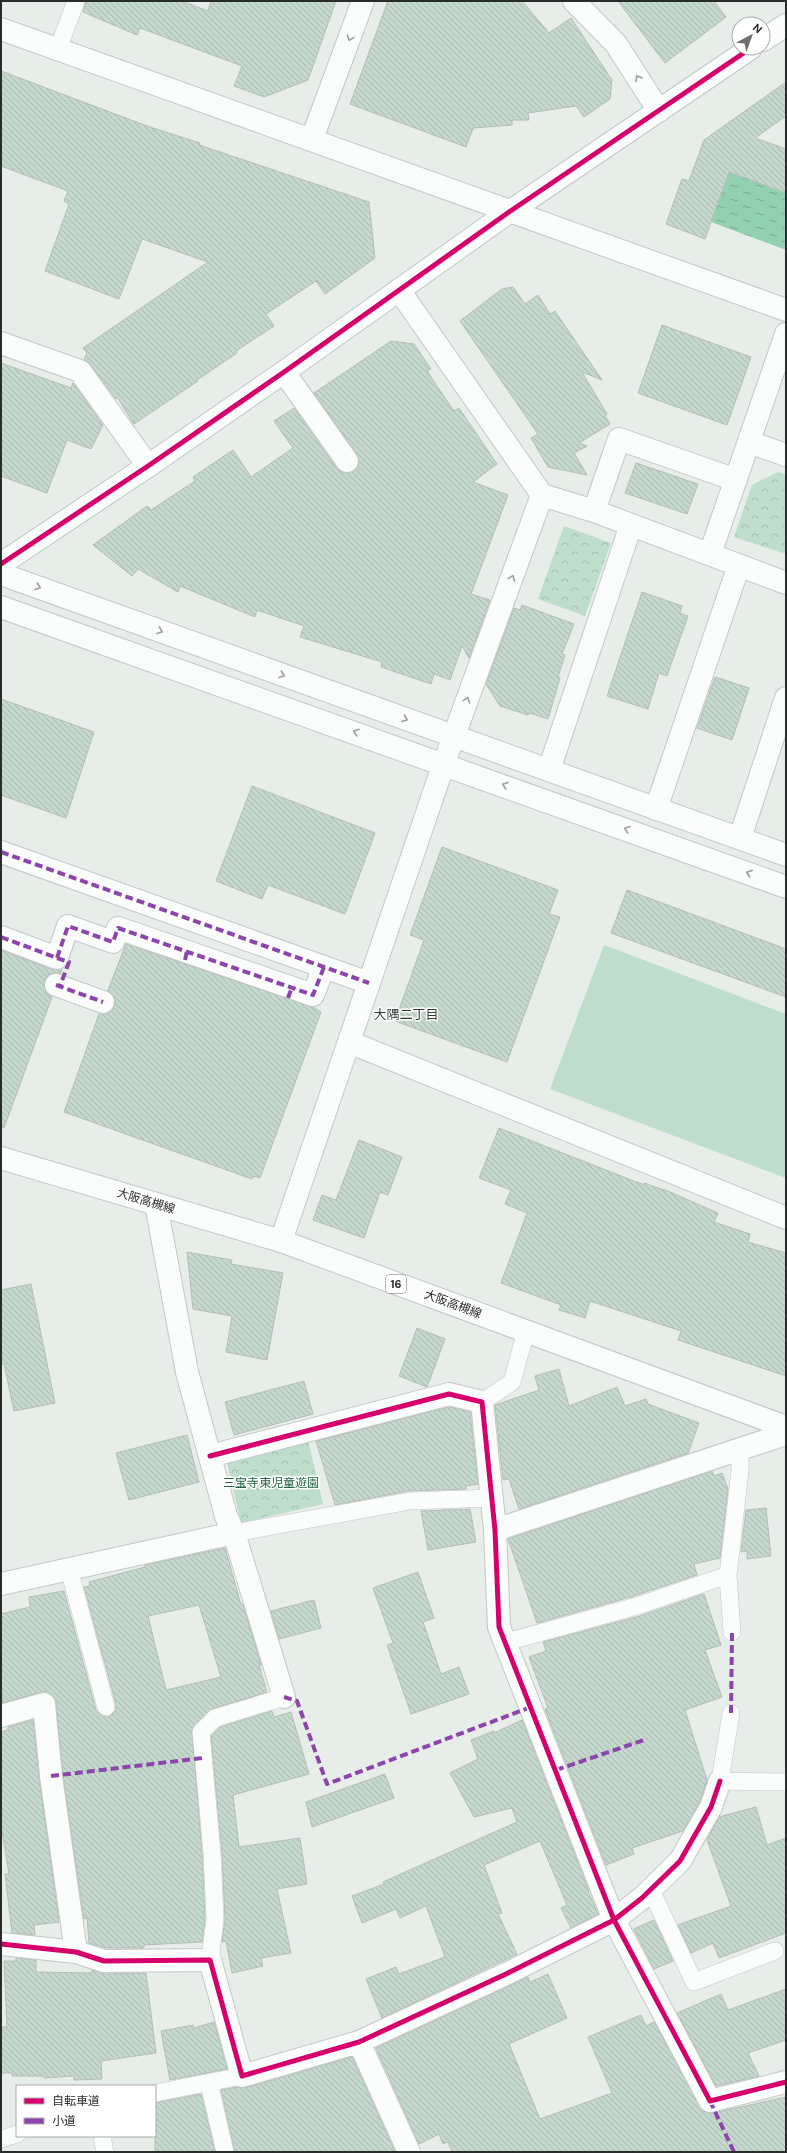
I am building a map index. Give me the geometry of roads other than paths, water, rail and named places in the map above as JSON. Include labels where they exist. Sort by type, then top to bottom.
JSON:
[{"type":"street","points":[[312,139],[363,1]]},
{"type":"street","points":[[574,1],[616,44],[659,111]]},
{"type":"street","points":[[771,35],[786,25]]},
{"type":"street","points":[[1,29],[312,139],[509,212],[786,310]]},
{"type":"street","points":[[1,564],[148,466],[284,372],[509,212],[739,56]]},
{"type":"street","points":[[399,290],[542,495],[594,511],[786,583]]},
{"type":"street","points":[[710,554],[786,334]]},
{"type":"street","points":[[1,343],[80,371],[148,466]]},
{"type":"street","points":[[284,372],[347,461]]},
{"type":"street","points":[[594,511],[619,440],[736,480]]},
{"type":"street","points":[[749,442],[786,455]]},
{"type":"street","points":[[281,1241],[444,763],[542,495]]},
{"type":"street","points":[[549,770],[631,525]]},
{"type":"street","points":[[656,809],[739,565]]},
{"type":"street","points":[[1,574],[786,855]]},
{"type":"street","points":[[1,607],[444,763],[786,886]]},
{"type":"street","points":[[740,838],[786,698]]},
{"type":"street","points":[[1,852],[369,983]]},
{"type":"street","points":[[58,958],[68,926],[113,942],[118,928],[186,956],[290,992],[313,994],[324,967]]},
{"type":"street","points":[[1,937],[69,962],[58,985],[103,1002]]},
{"type":"street","points":[[349,1042],[786,1218]]},
{"type":"street","name":"大阪高槻線","points":[[1,1158],[281,1241],[786,1427]]},
{"type":"street","points":[[156,1204],[187,1372],[226,1516],[234,1534],[284,1697]]},
{"type":"street","points":[[210,1456],[449,1394],[482,1402],[496,1530],[499,1627],[614,1920],[710,2101],[786,2082]]},
{"type":"street","points":[[496,1530],[786,1434]]},
{"type":"street","points":[[1,1584],[234,1534]]},
{"type":"street","points":[[1,1716],[44,1704],[52,1776],[76,1952]]},
{"type":"street","points":[[1,1944],[76,1952],[104,1960],[210,1960],[242,2076],[359,2042],[506,1974],[614,1920],[651,1890],[680,1861],[711,1807],[720,1781]]},
{"type":"street","points":[[359,2042],[409,2152]]},
{"type":"lane","points":[[58,49],[76,1]]},
{"type":"lane","points":[[482,1402],[512,1382],[526,1331]]},
{"type":"lane","points":[[732,1632],[728,1575],[740,1471],[740,1449]]},
{"type":"lane","points":[[234,1534],[410,1501],[492,1498]]},
{"type":"lane","points":[[69,1569],[106,1707]]},
{"type":"lane","points":[[506,1642],[637,1606],[728,1575]]},
{"type":"lane","points":[[210,1960],[215,1920],[212,1853],[201,1732],[216,1718],[284,1697]]},
{"type":"lane","points":[[731,1713],[720,1781],[786,1782]]},
{"type":"lane","points":[[651,1890],[694,1982],[775,1951]]},
{"type":"lane","points":[[156,2093],[242,2076]]},
{"type":"lane","points":[[209,2083],[225,2152]]},
{"type":"lane","points":[[1,2139],[16,2134]]},
{"type":"lane","points":[[102,2137],[105,2152]]},
{"type":"water","points":[[729,172],[786,193],[786,250],[711,222]]},
{"type":"district","name":"大隅二丁目","points":[[406,1014]]},
{"type":"park label","name":"三宝寺東児童遊園","points":[[271,1483]]}]
